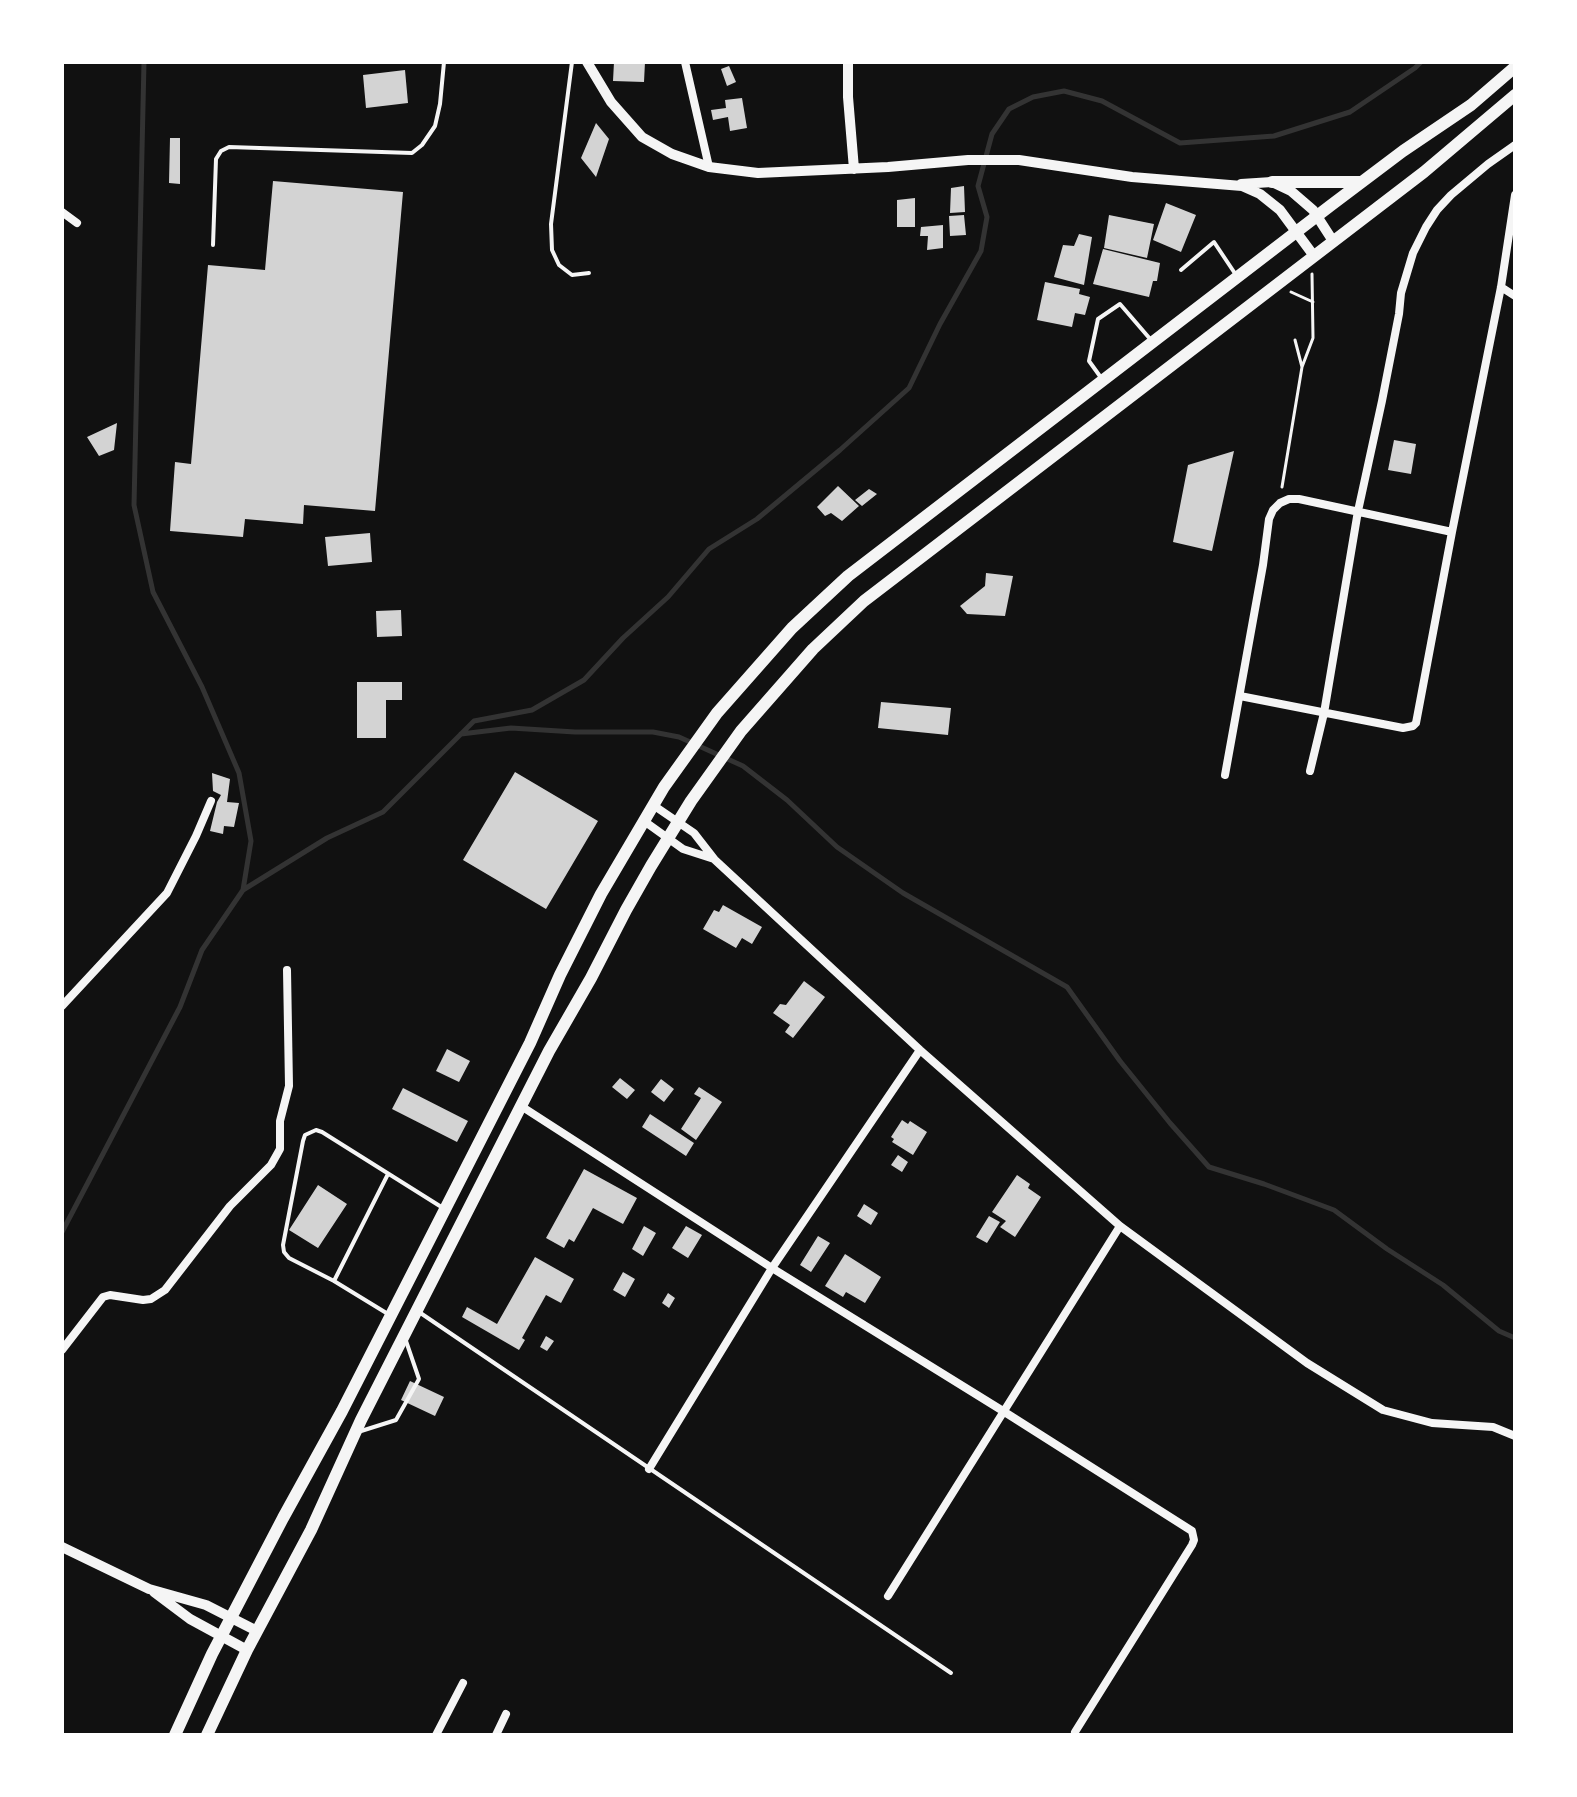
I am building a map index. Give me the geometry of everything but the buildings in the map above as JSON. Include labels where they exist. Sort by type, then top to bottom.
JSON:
[{"type":"main road","points":[[175,1735],[221,1637],[342,1411],[530,1043],[566,961],[601,894],[653,805],[711,722],[792,628],[848,576],[1297,231],[1403,151],[1471,105],[1515,67]]},
{"type":"main road","points":[[207,1735],[247,1650],[311,1530],[355,1432],[549,1051],[678,822],[741,731],[790,673],[864,601],[1424,172],[1515,95]]},
{"type":"main road","points":[[1272,182],[1362,182]]},
{"type":"street","points":[[587,62],[611,102],[642,137],[672,154],[709,167],[758,173],[1008,160],[1034,161],[1132,177],[1232,184],[1272,182],[1305,201],[1333,241]]},
{"type":"street","points":[[685,62],[709,167]]},
{"type":"street","points":[[848,62],[854,169]]},
{"type":"street","points":[[1310,771],[1324,713],[1358,511],[1401,293],[1413,253],[1437,210],[1451,195],[1515,145]]},
{"type":"street","points":[[1232,184],[1249,188],[1280,210],[1297,231],[1309,260]]},
{"type":"street","points":[[1240,696],[1403,728],[1416,723],[1501,287],[1515,195]]},
{"type":"street","points":[[62,212],[77,223]]},
{"type":"street","points":[[1501,287],[1515,296]]},
{"type":"street","points":[[1225,775],[1273,510],[1289,499],[1299,499],[1452,532]]},
{"type":"street","points":[[62,1006],[167,893],[211,801]]},
{"type":"street","points":[[653,805],[694,833],[715,860],[920,1050],[1120,1226],[1307,1363],[1383,1410],[1432,1423],[1493,1427],[1515,1436]]},
{"type":"street","points":[[644,821],[683,849],[715,860]]},
{"type":"street","points":[[62,1350],[103,1297],[110,1295],[143,1300],[158,1295],[230,1206],[271,1165],[280,1149],[280,1121],[289,1086],[287,970]]},
{"type":"street","points":[[649,1469],[772,1268],[920,1050]]},
{"type":"street","points":[[521,1106],[772,1268],[1188,1528],[1194,1535],[1192,1545],[1075,1732]]},
{"type":"street","points":[[888,1596],[1120,1226]]},
{"type":"street","points":[[62,1547],[149,1589],[206,1605],[257,1631]]},
{"type":"street","points":[[149,1589],[190,1619],[247,1650]]},
{"type":"street","points":[[436,1735],[463,1683]]},
{"type":"street","points":[[496,1735],[506,1714]]},
{"type":"lane","points":[[213,245],[216,159],[221,151],[229,147],[412,153],[422,145],[435,126],[444,62]]},
{"type":"lane","points":[[572,62],[551,224],[552,250],[559,265],[572,275],[589,273]]},
{"type":"lane","points":[[1181,270],[1214,242],[1238,277]]},
{"type":"lane","points":[[1104,380],[1089,361],[1098,319],[1120,304],[1153,342]]},
{"type":"lane","points":[[391,1315],[289,1258],[283,1249],[305,1135],[316,1130],[322,1132],[445,1209]]},
{"type":"lane","points":[[334,1281],[388,1174]]},
{"type":"lane","points":[[417,1311],[951,1673]]},
{"type":"lane","points":[[355,1432],[396,1420],[419,1379],[404,1335]]},
{"type":"path","points":[[1280,503],[1302,367],[1313,338],[1309,260]]},
{"type":"path","points":[[1282,280],[1290,292],[1313,302]]},
{"type":"path","points":[[1295,340],[1302,367]]},
{"type":"waterway","points":[[62,1232],[180,1007],[202,950],[243,890],[251,841],[239,773],[202,687],[153,592],[134,505],[144,62]]},
{"type":"waterway","points":[[243,890],[327,838],[383,812],[474,721],[532,710],[584,680],[623,638],[668,597],[709,549],[757,519],[909,388],[981,251],[987,217],[978,186],[992,134],[1009,109],[1033,97],[1064,91],[1102,101],[1180,143],[1274,136],[1350,112],[1421,62]]},
{"type":"waterway","points":[[461,734],[511,728],[653,732],[679,737],[743,766],[787,800],[837,847],[903,893],[1067,987],[1120,1061],[1209,1167],[1334,1210],[1443,1285],[1499,1331],[1515,1338]]}]
